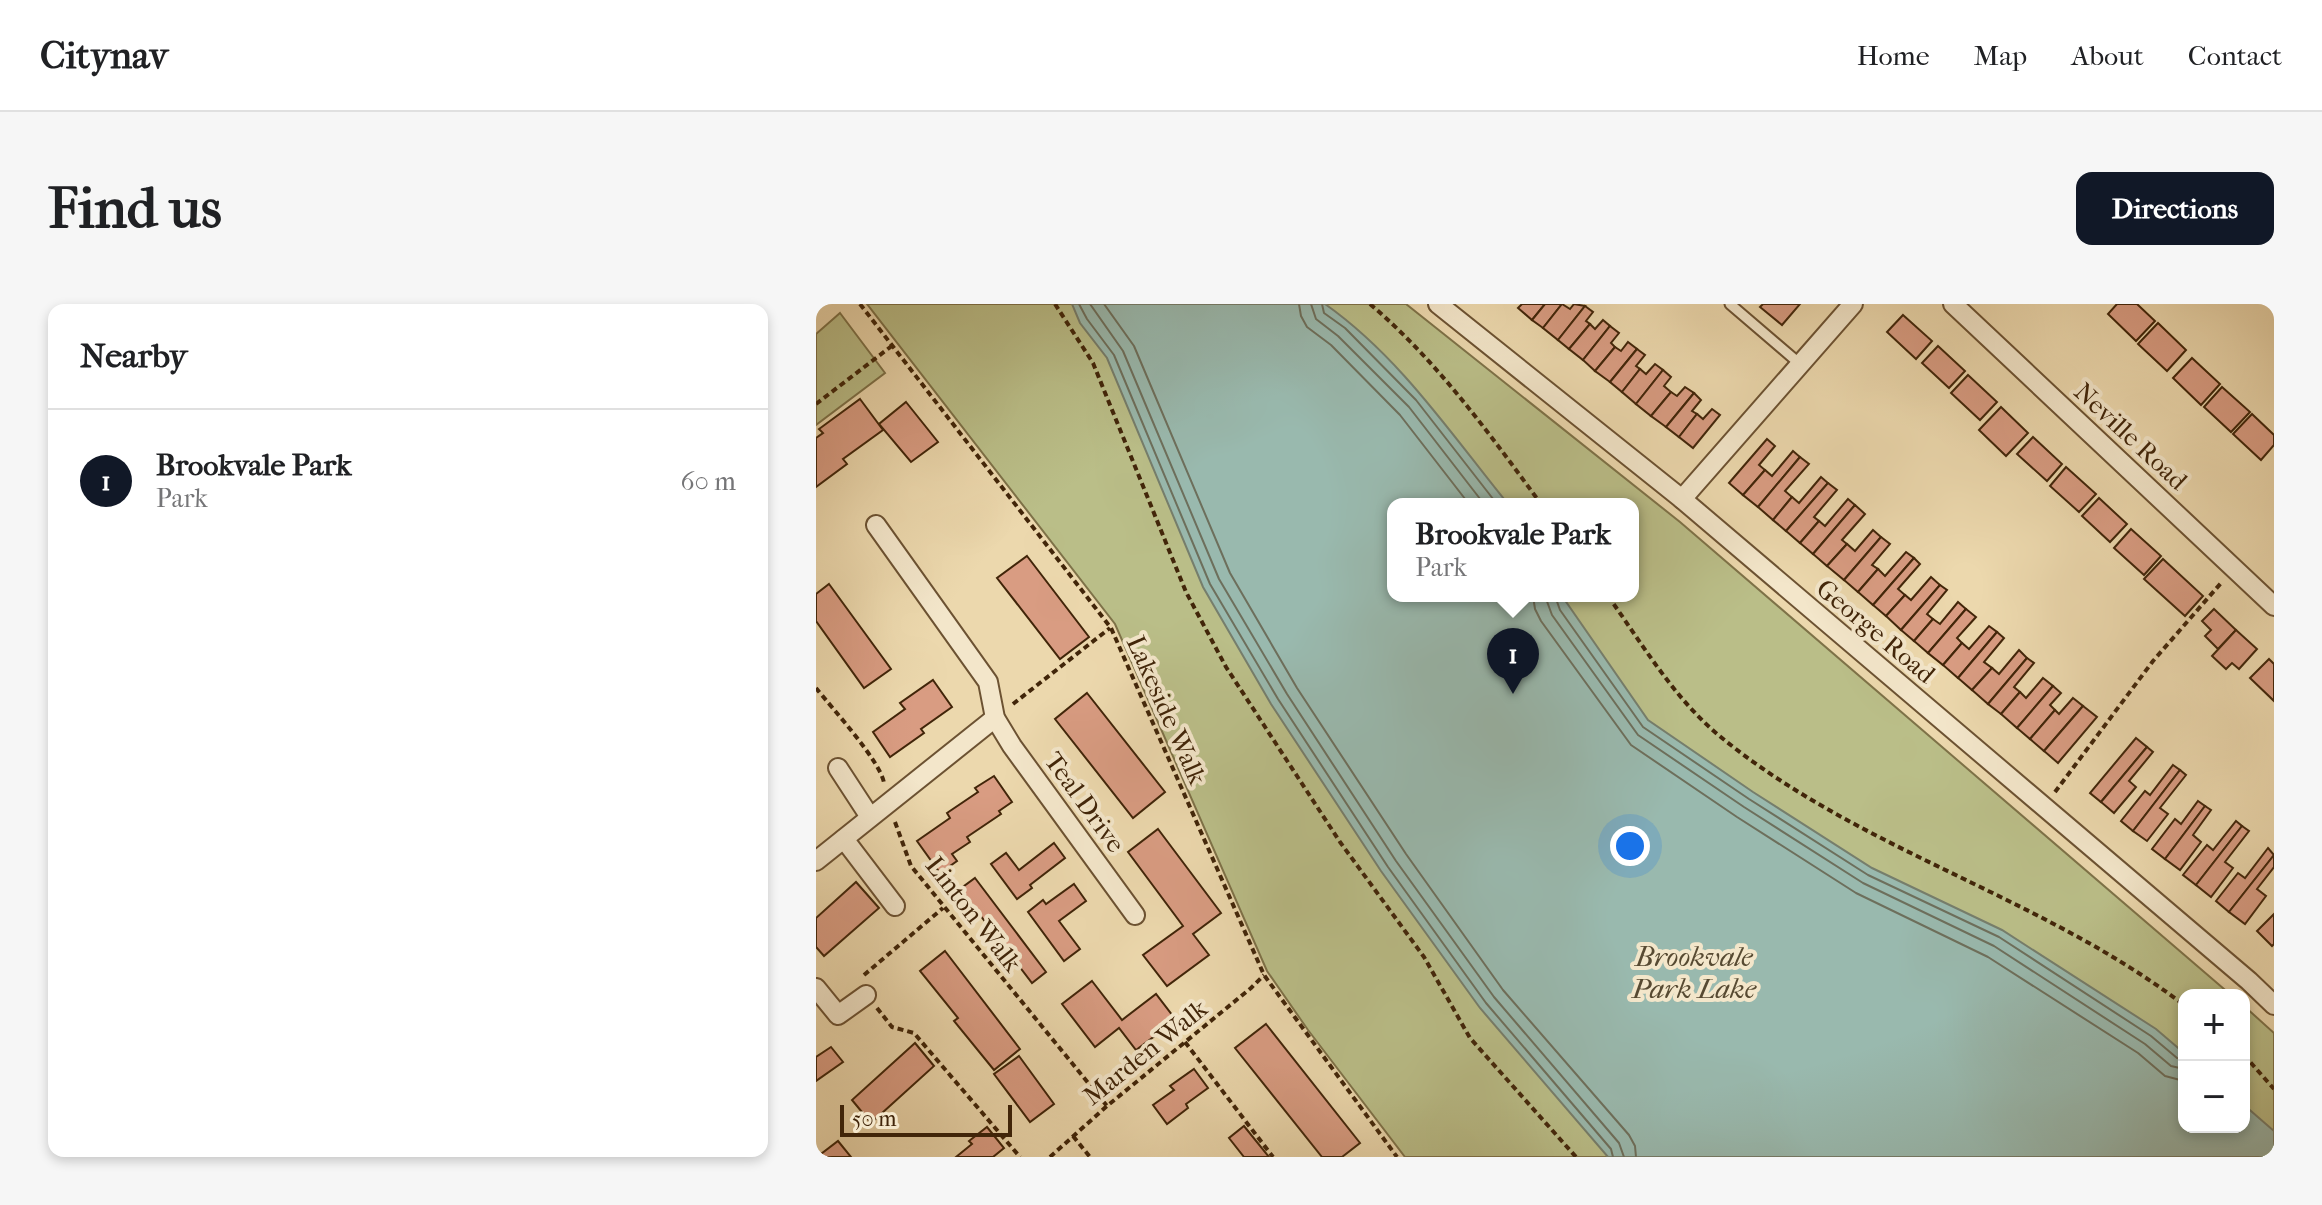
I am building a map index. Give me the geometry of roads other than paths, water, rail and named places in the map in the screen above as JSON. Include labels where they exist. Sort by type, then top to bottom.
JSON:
[{"type":"street","name":"George Road","points":[[1438,304],[1682,499],[2274,1005]]},
{"type":"street","points":[[1682,499],[1853,304]]},
{"type":"street","name":"Neville Road","points":[[1953,304],[2274,606]]},
{"type":"street","name":"Teal Drive","points":[[876,525],[988,682],[995,718],[1012,746],[1135,915]]},
{"type":"street","points":[[816,861],[995,718]]},
{"type":"street","points":[[838,768],[870,817]]},
{"type":"street","points":[[844,839],[895,906]]},
{"type":"street","points":[[816,988],[838,1015],[866,995]]},
{"type":"lane","points":[[1730,304],[1800,364]]},
{"type":"water","name":"Brookvale Park Lake","points":[[1072,304],[1325,304],[1401,372],[1503,498],[1387,498],[1387,602],[1566,602],[1648,720],[1872,868],[2002,930],[2156,1029],[2178,1048],[2178,1133],[2250,1133],[2250,1110],[2274,1131],[2274,1157],[1608,1157],[1480,1008],[1381,871],[1271,704],[1203,587],[1107,358],[1080,323]]},
{"type":"place","name":"Brookvale Park","points":[[1513,694]]}]
